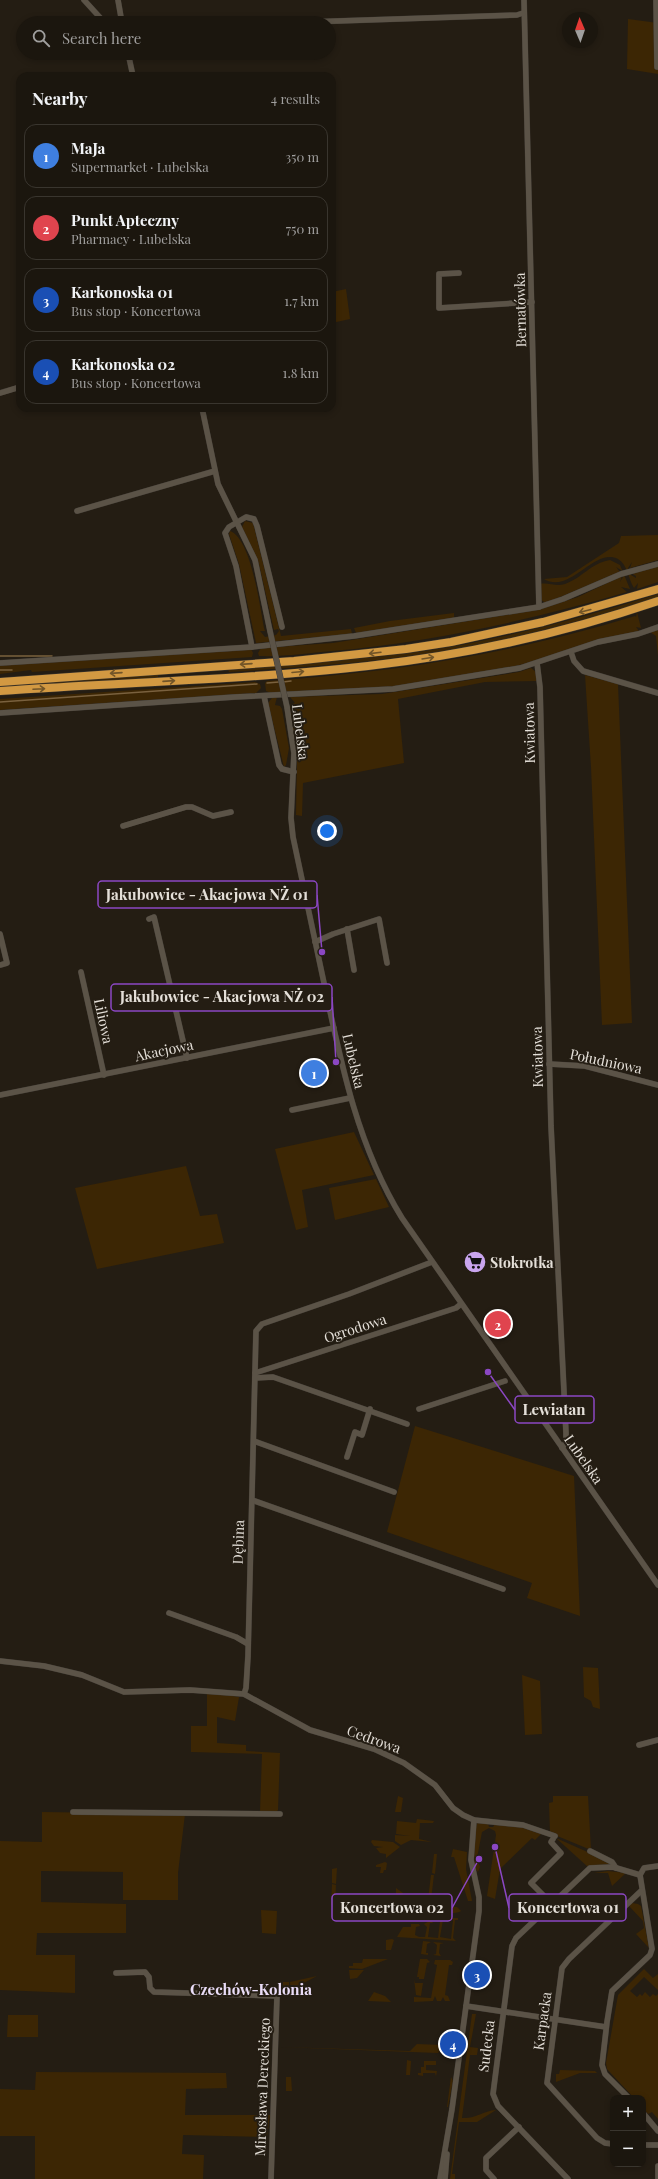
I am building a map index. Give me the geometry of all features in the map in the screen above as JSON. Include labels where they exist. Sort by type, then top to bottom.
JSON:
[{"type":"highway","points":[[0,682],[294,661],[406,649],[451,642],[536,624],[658,589]]},
{"type":"highway","points":[[0,691],[261,675],[368,666],[480,649],[574,627],[658,601]]},
{"type":"street","points":[[84,0],[99,16]]},
{"type":"street","points":[[118,0],[121,16]]},
{"type":"street","name":"Bernatówka","points":[[524,0],[523,13],[528,109],[539,607]]},
{"type":"street","points":[[656,1],[657,67]]},
{"type":"street","points":[[336,22],[517,16],[523,13]]},
{"type":"street","points":[[130,60],[132,72]]},
{"type":"street","points":[[459,273],[439,274],[439,308],[532,302]]},
{"type":"street","points":[[0,393],[16,388]]},
{"type":"street","name":"Lubelska","points":[[203,412],[221,492],[237,522],[254,560],[270,631],[294,747],[291,810],[292,832],[350,1098],[361,1130],[390,1197],[432,1262],[658,1585]]},
{"type":"street","points":[[77,511],[215,471]]},
{"type":"street","points":[[252,647],[235,562],[225,533],[229,527],[249,517],[255,521],[282,628]]},
{"type":"street","points":[[0,663],[252,647],[354,636],[539,607],[557,602],[621,574],[658,564]]},
{"type":"street","points":[[0,713],[394,689],[500,672],[537,663],[598,642],[638,634],[658,627]]},
{"type":"street","points":[[571,652],[576,664],[583,670],[658,692]]},
{"type":"street","name":"Kwiatowa","points":[[537,663],[540,687],[550,1064],[566,1434],[566,1442],[562,1448]]},
{"type":"street","points":[[264,696],[279,765],[282,769],[294,772]]},
{"type":"street","points":[[123,826],[186,807],[192,807],[213,816],[231,812]]},
{"type":"street","points":[[149,919],[154,917],[187,1058]]},
{"type":"street","points":[[315,942],[347,929],[379,919],[387,962]]},
{"type":"street","points":[[347,929],[354,970]]},
{"type":"street","points":[[0,934],[7,963],[0,965]]},
{"type":"street","name":"Liliowa","points":[[81,972],[104,1075]]},
{"type":"street","name":"Akacjowa","points":[[0,1095],[334,1028]]},
{"type":"street","name":"Południowa","points":[[550,1064],[585,1066],[658,1085]]},
{"type":"street","points":[[292,1110],[350,1098]]},
{"type":"street","name":"Dębina","points":[[244,1694],[247,1677],[256,1334],[262,1324],[349,1294],[432,1262]]},
{"type":"street","name":"Ogrodowa","points":[[255,1375],[456,1308],[462,1304]]},
{"type":"street","points":[[255,1375],[273,1377],[370,1409],[407,1424]]},
{"type":"street","points":[[419,1408],[505,1381]]},
{"type":"street","points":[[347,1457],[355,1432],[362,1435],[370,1409]]},
{"type":"street","points":[[254,1441],[394,1492]]},
{"type":"street","points":[[252,1500],[503,1589]]},
{"type":"street","points":[[169,1613],[236,1637],[248,1644]]},
{"type":"street","points":[[0,1661],[44,1666],[82,1675],[124,1692],[190,1690],[244,1694]]},
{"type":"street","name":"Cedrowa","points":[[244,1694],[310,1730],[374,1749],[397,1759],[435,1785],[456,1811],[474,1820],[523,1825],[554,1838],[551,1842],[561,1854],[531,1883],[552,1904]]},
{"type":"street","points":[[639,1745],[658,1740]]},
{"type":"street","points":[[74,1812],[280,1814]]},
{"type":"street","points":[[440,2179],[448,2138],[479,1911],[479,1897],[471,1860],[474,1820]]},
{"type":"street","points":[[590,1852],[612,1862],[616,1868]]},
{"type":"street","points":[[626,2095],[603,2069],[602,2061],[606,2027],[612,1991],[652,1951],[640,1875],[644,1868],[658,1866]]},
{"type":"street","name":"Sudecka","points":[[568,2179],[496,2103],[493,2094],[513,1943],[590,1868],[616,1868],[640,1875]]},
{"type":"street","name":"Karpacka","points":[[610,2144],[605,2143],[597,2138],[547,2083],[555,2019],[561,1972],[565,1964],[642,1891]]},
{"type":"street","points":[[632,1900],[644,1903]]},
{"type":"street","name":"Mirosława Dereckiego","points":[[116,1973],[145,1972],[149,1977],[150,1988],[154,1992],[277,1996],[271,2179]]},
{"type":"street","points":[[466,2006],[606,2027]]},
{"type":"street","points":[[646,2117],[658,2131]]},
{"type":"street","points":[[494,2179],[486,2170],[486,2158],[519,2127]]},
{"type":"street","points":[[445,2179],[448,2138]]},
{"type":"street","points":[[646,2145],[658,2145]]},
{"type":"street","points":[[658,2166],[658,2179]]},
{"type":"shaded area","points":[[628,19],[658,23],[658,74],[627,69]]},
{"type":"shaded area","points":[[346,289],[350,319],[336,322],[336,291]]},
{"type":"shaded area","points":[[245,521],[253,523],[281,636],[351,629],[352,634],[256,643],[239,564],[229,534],[230,531],[237,536],[244,546],[249,559],[265,631],[260,631],[265,637],[276,635],[279,631],[278,629],[274,630],[259,564],[242,527]]},
{"type":"shaded area","points":[[658,535],[658,560],[630,568],[632,562],[628,568],[631,575],[636,578],[636,576],[631,573],[658,566],[658,582],[637,589],[638,583],[634,588],[624,565],[618,559],[609,557],[600,559],[573,577],[563,581],[554,582],[544,579],[567,577],[619,543],[621,536]]},
{"type":"shaded area","points":[[610,560],[620,565],[630,589],[621,587],[627,592],[518,621],[444,636],[369,647],[287,655],[259,656],[258,653],[261,648],[333,643],[536,610],[578,597],[622,576],[620,582],[623,577],[621,570],[616,567],[620,572],[546,603],[541,600],[540,584],[565,584],[577,578],[597,564]]},
{"type":"shaded area","points":[[658,594],[658,598],[585,619],[511,638],[461,648],[404,657],[345,663],[229,672],[228,669],[374,657],[461,645],[560,622]]},
{"type":"shaded area","points":[[637,612],[641,628],[636,627],[639,631],[509,668],[385,688],[271,693],[266,691],[265,683],[267,681],[361,672],[498,651],[543,641],[635,616],[636,617]]},
{"type":"shaded area","points":[[454,613],[454,619],[356,633],[354,628],[390,621]]},
{"type":"shaded area","points":[[658,629],[658,656],[656,636],[650,632]]},
{"type":"shaded area","points":[[251,649],[253,653],[252,657],[32,672],[31,670],[0,674],[0,665]]},
{"type":"shaded area","points":[[531,668],[536,672],[537,681],[485,682],[398,699],[404,763],[303,783],[302,816],[296,815],[297,760],[290,707],[290,704],[295,703],[290,697],[382,694],[519,672]]},
{"type":"shaded area","points":[[158,674],[158,678],[0,688],[0,684]]},
{"type":"shaded area","points":[[585,675],[618,684],[632,1023],[602,1025],[591,767]]},
{"type":"shaded area","points":[[255,682],[260,684],[261,688],[256,693],[0,710],[0,699]]},
{"type":"shaded area","points":[[277,697],[275,705],[280,706],[282,709],[289,748],[286,765],[284,767],[268,703],[272,698]]},
{"type":"shaded area","points":[[354,1132],[374,1175],[302,1190],[308,1227],[296,1230],[275,1149]]},
{"type":"shaded area","points":[[186,1166],[200,1216],[217,1214],[224,1243],[97,1269],[75,1188]]},
{"type":"shaded area","points":[[376,1179],[389,1207],[335,1220],[329,1188]]},
{"type":"shaded area","points":[[415,1426],[574,1476],[580,1616],[527,1598],[532,1583],[387,1532]]},
{"type":"shaded area","points":[[583,1667],[598,1668],[600,1709],[593,1707],[591,1701],[584,1697]]},
{"type":"shaded area","points":[[522,1675],[540,1681],[542,1734],[525,1735]]},
{"type":"shaded area","points":[[207,1692],[239,1697],[235,1721],[217,1717],[217,1743],[246,1745],[246,1751],[280,1753],[278,1810],[276,1812],[260,1812],[262,1754],[191,1752],[191,1726],[207,1726]]},
{"type":"shaded area","points":[[398,1796],[403,1798],[401,1812],[395,1812]]},
{"type":"shaded area","points":[[553,1796],[588,1796],[591,1850],[550,1833],[549,1803],[553,1802]]},
{"type":"shaded area","points":[[42,1812],[185,1814],[178,1873],[178,1900],[123,1900],[123,1872],[41,1871],[41,1902],[126,1904],[126,1933],[37,1933],[36,1955],[75,1955],[75,1993],[0,1990],[0,1841],[42,1842]]},
{"type":"shaded area","points":[[417,1819],[434,1821],[433,1823],[420,1823],[419,1839],[432,1842],[411,1840],[401,1845],[395,1841],[395,1835],[410,1836],[396,1834],[397,1821],[416,1823]]},
{"type":"shaded area","points":[[478,1822],[488,1823],[489,1827],[493,1827],[495,1824],[520,1827],[541,1834],[535,1840],[532,1838],[500,1869],[495,1899],[487,1896],[496,1835],[495,1831],[489,1828],[482,1832],[477,1858],[480,1867],[478,1872],[474,1864],[473,1852],[475,1830]]},
{"type":"shaded area","points":[[556,1838],[610,1862],[610,1864],[588,1867]]},
{"type":"shaded area","points":[[372,1840],[393,1842],[400,1847],[386,1858],[386,1854],[380,1853],[376,1848],[383,1847],[374,1846],[371,1842]]},
{"type":"shaded area","points":[[453,1849],[467,1852],[466,1869],[472,1901],[468,1901],[454,1857],[451,1857]]},
{"type":"shaded area","points":[[434,1854],[437,1854],[435,1874],[432,1873]]},
{"type":"shaded area","points":[[385,1862],[387,1863],[386,1870],[384,1870],[383,1873],[380,1873],[381,1867],[376,1867],[376,1865]]},
{"type":"shaded area","points":[[337,1868],[336,1884],[332,1883],[332,1869]]},
{"type":"shaded area","points":[[608,1871],[626,1873],[612,1886],[608,1873],[594,1873]]},
{"type":"shaded area","points":[[431,1875],[434,1875],[430,1908],[427,1907]]},
{"type":"shaded area","points":[[332,1884],[336,1885],[335,1906],[331,1905]]},
{"type":"shaded area","points":[[396,1888],[403,1893],[403,1900],[400,1904],[396,1897]]},
{"type":"shaded area","points":[[632,1903],[641,1906],[649,1948],[636,1934],[644,1928],[643,1921],[629,1906]]},
{"type":"shaded area","points":[[446,1907],[457,1907],[461,1911],[427,1917],[425,1915],[425,1911],[445,1910]]},
{"type":"shaded area","points":[[261,1910],[277,1911],[276,1934],[262,1933]]},
{"type":"shaded area","points":[[439,1917],[446,1918],[443,1920],[440,1937],[451,1939],[453,1920],[450,1918],[458,1918],[458,1920],[455,1920],[453,1938],[456,1941],[397,1937],[403,1927],[411,1927],[411,1924],[419,1924],[420,1926],[416,1927],[415,1935],[425,1937],[427,1927],[424,1924],[431,1920],[433,1923],[430,1923],[428,1937],[438,1938],[440,1921],[437,1919]]},
{"type":"shaded area","points":[[386,1940],[394,1940],[391,1950],[386,1950]]},
{"type":"shaded area","points":[[423,1941],[431,1942],[427,1944],[426,1953],[428,1953],[428,1955],[421,1954]]},
{"type":"shaded area","points":[[433,1942],[444,1943],[440,1944],[439,1953],[441,1956],[433,1955],[436,1954],[437,1945]]},
{"type":"shaded area","points":[[363,1959],[388,1959],[362,1969],[349,1968],[349,1966],[353,1966],[353,1963],[362,1963]]},
{"type":"shaded area","points":[[420,1959],[427,1959],[430,1962],[427,1963],[424,1979],[419,1979],[419,1977],[417,1977]]},
{"type":"shaded area","points":[[435,1960],[450,1960],[453,1962],[452,1965],[449,1965],[445,1995],[448,1996],[450,2001],[445,2001],[443,1997],[441,2001],[437,2001],[435,1996],[433,2001],[414,2002],[414,1997],[431,1998],[437,1965],[434,1964]]},
{"type":"shaded area","points":[[644,1969],[653,1978],[658,1974],[658,1990],[644,1977],[630,1991],[637,1997],[640,1994],[642,1996],[645,1992],[650,1997],[653,1994],[656,1996],[658,1994],[658,2119],[652,2112],[648,2114],[646,2112],[646,2095],[631,2095],[607,2069],[606,2063],[618,1995]]},
{"type":"shaded area","points":[[349,1970],[364,1970],[357,1978],[350,1979]]},
{"type":"shaded area","points":[[317,1976],[300,1985],[291,1993],[290,1982]]},
{"type":"shaded area","points":[[414,1979],[415,1983],[423,1983],[421,1996],[416,1995]]},
{"type":"shaded area","points":[[283,1982],[289,1982],[289,1995],[283,1995]]},
{"type":"shaded area","points":[[374,1992],[385,1996],[391,2002],[368,2001]]},
{"type":"shaded area","points":[[472,2014],[476,2014],[470,2047],[478,2048],[477,2055],[470,2055],[462,2118],[496,2110],[477,2122],[459,2122],[452,2174],[455,2174],[455,2179],[450,2179]]},
{"type":"shaded area","points":[[8,2015],[38,2015],[38,2037],[7,2037]]},
{"type":"shaded area","points":[[417,2044],[442,2045],[443,2047],[438,2053],[281,2047],[410,2051]]},
{"type":"shaded area","points":[[407,2060],[411,2061],[410,2075],[406,2075]]},
{"type":"shaded area","points":[[424,2061],[436,2061],[436,2065],[426,2065],[426,2070],[437,2071],[436,2076],[435,2073],[423,2073],[423,2076],[418,2075],[418,2073],[421,2073],[421,2067],[424,2067]]},
{"type":"shaded area","points":[[560,2070],[595,2071],[597,2073],[580,2073],[556,2082],[556,2074],[559,2074]]},
{"type":"shaded area","points":[[36,2072],[226,2073],[227,2088],[186,2089],[185,2115],[270,2115],[267,2137],[183,2135],[182,2154],[204,2155],[203,2179],[35,2179],[35,2136],[0,2136],[0,2089],[35,2090]]},
{"type":"shaded area","points":[[286,2077],[291,2077],[292,2091],[286,2091]]},
{"type":"shaded area","points":[[451,2077],[453,2081],[447,2107]]},
{"type":"waterway","points":[[0,656],[52,656]]},
{"type":"waterway","points":[[0,670],[12,670]]},
{"type":"waterway","points":[[283,682],[291,681]]},
{"type":"waterway","points":[[267,683],[279,682]]},
{"type":"waterway","points":[[0,702],[257,684]]},
{"type":"place","name":"Jakubowice - Akacjowa NŻ 01","points":[[322,952]]},
{"type":"place","name":"Jakubowice - Akacjowa NŻ 02","points":[[336,1062]]},
{"type":"place","name":"MaJa","points":[[314,1073]]},
{"type":"place","name":"Stokrotka","points":[[475,1262]]},
{"type":"place","name":"Punkt Apteczny","points":[[498,1324]]},
{"type":"place","name":"Lewiatan","points":[[488,1372]]},
{"type":"place","name":"Koncertowa 01","points":[[495,1847]]},
{"type":"place","name":"Koncertowa 02","points":[[479,1859]]},
{"type":"place","name":"Karkonoska 01","points":[[477,1975]]},
{"type":"place","name":"Karkonoska 02","points":[[453,2044]]},
{"type":"district","name":"Czechów-Kolonia","points":[[251,1989]]}]
